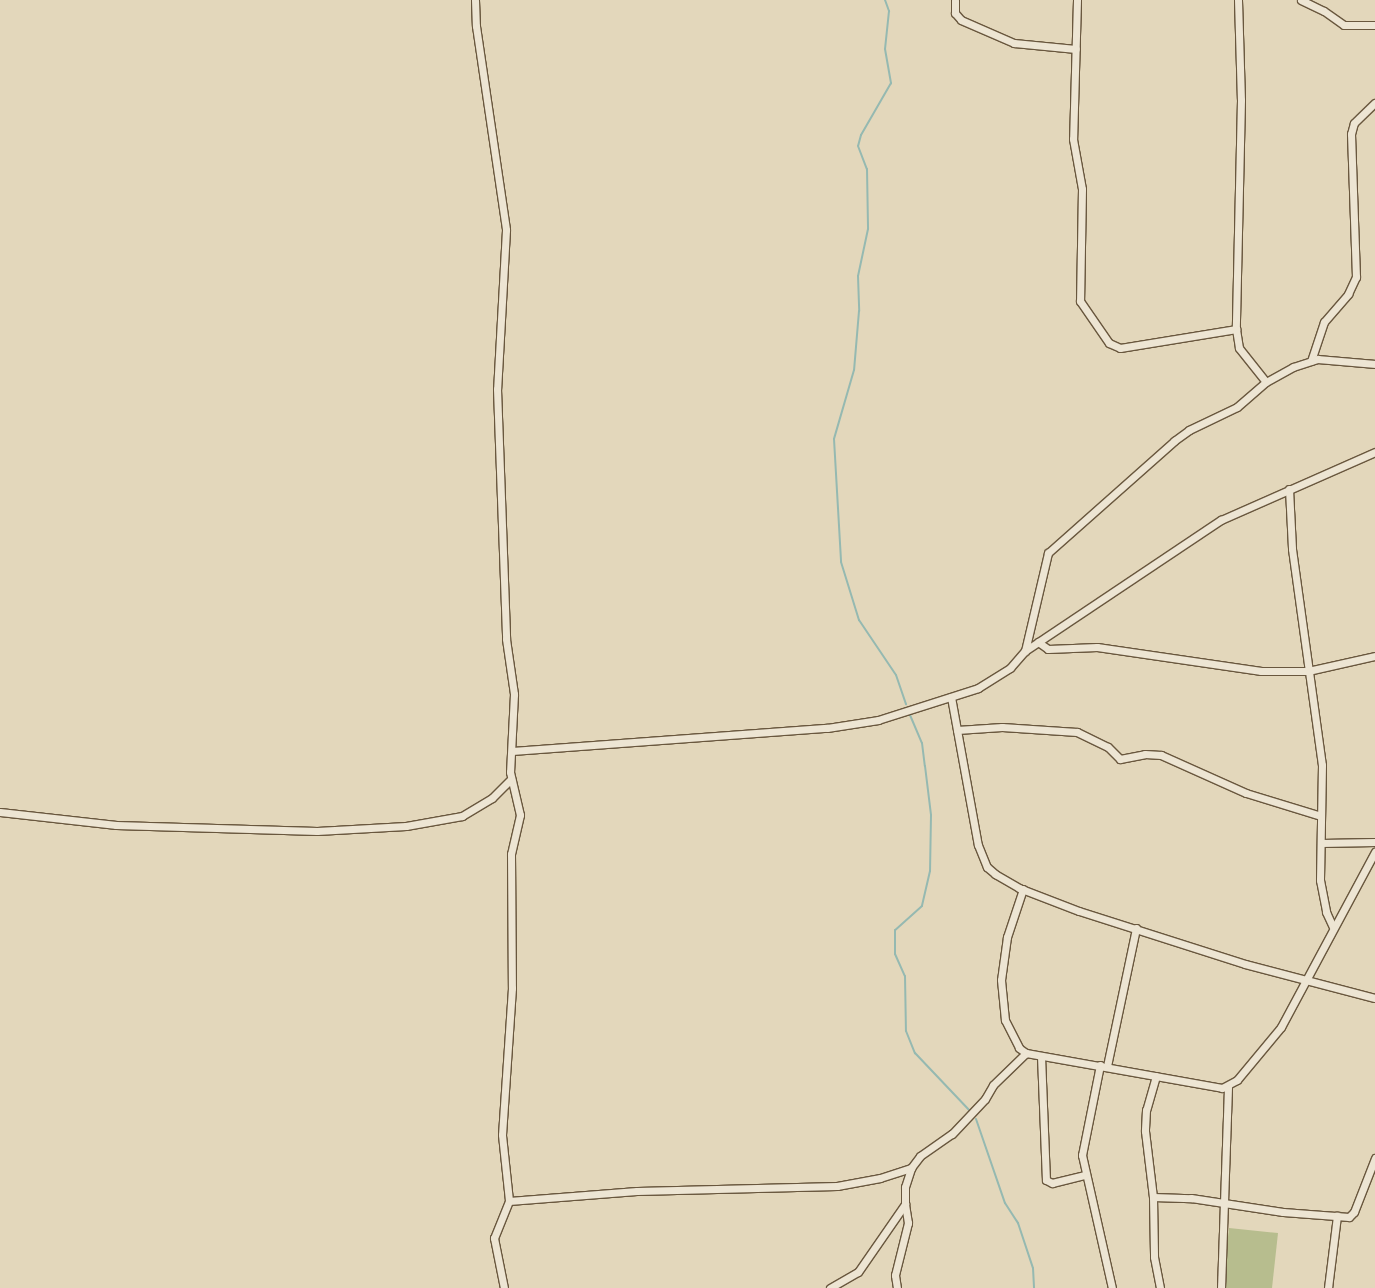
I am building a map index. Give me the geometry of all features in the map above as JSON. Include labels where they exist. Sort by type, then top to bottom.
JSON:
[{"type":"street","points":[[475,0],[476,26],[506,230],[497,389],[506,639],[514,694],[511,779],[520,815],[511,854],[512,988],[502,1135],[508,1201],[494,1238],[504,1288]]},
{"type":"street","points":[[955,0],[955,13],[961,20],[1014,43],[1076,49]]},
{"type":"street","points":[[1077,0],[1073,139],[1082,189],[1082,262],[1079,297],[1082,306],[1109,343],[1120,348],[1236,329]]},
{"type":"street","points":[[1238,0],[1241,100],[1236,329],[1239,348],[1266,382]]},
{"type":"street","points":[[1301,0],[1324,10],[1344,25],[1375,25]]},
{"type":"street","points":[[1311,361],[1324,322],[1348,294],[1356,277],[1351,134],[1354,123],[1375,103]]},
{"type":"street","points":[[1024,651],[1048,553],[1178,438],[1237,407],[1266,382],[1311,361],[1375,364]]},
{"type":"street","points":[[512,750],[827,728],[878,720],[952,696],[989,683],[1010,668],[1024,651],[1214,524],[1375,452]]},
{"type":"street","points":[[1289,489],[1292,549],[1322,765],[1322,897],[1333,927]]},
{"type":"street","points":[[1038,642],[1052,650],[1097,647],[1261,671],[1308,671],[1375,656]]},
{"type":"street","points":[[952,696],[982,857],[995,874],[1022,889],[1079,912],[1304,980],[1375,998]]},
{"type":"street","points":[[957,730],[1002,727],[1077,732],[1108,746],[1120,759],[1146,754],[1161,754],[1246,793],[1321,816]]},
{"type":"street","points":[[0,812],[116,825],[317,831],[406,826],[462,816],[492,798],[511,779]]},
{"type":"street","points":[[1321,843],[1375,842]]},
{"type":"street","points":[[1022,889],[1007,936],[1001,991],[1008,1031],[1026,1053],[1215,1087],[1228,1086],[1269,1044],[1375,852]]},
{"type":"street","points":[[1112,1288],[1085,1175],[1082,1147],[1104,1066],[1136,928]]},
{"type":"street","points":[[897,1288],[895,1275],[908,1222],[905,1187],[912,1168],[920,1156],[966,1121],[993,1085],[1026,1053]]},
{"type":"street","points":[[1041,1056],[1046,1180],[1052,1183],[1085,1175]]},
{"type":"street","points":[[1156,1076],[1145,1119],[1152,1197],[1154,1257],[1160,1288]]},
{"type":"street","points":[[1221,1288],[1222,1202],[1228,1086]]},
{"type":"street","points":[[1152,1197],[1222,1202],[1273,1211],[1348,1217],[1354,1212],[1375,1158]]},
{"type":"street","points":[[508,1201],[628,1192],[837,1186],[880,1178],[912,1168]]},
{"type":"street","points":[[830,1288],[858,1272],[905,1204]]},
{"type":"street","points":[[1328,1288],[1337,1216]]},
{"type":"green space","points":[[1229,1228],[1278,1233],[1272,1288],[1222,1288]]},
{"type":"waterway","points":[[885,0],[889,11],[885,49],[891,83],[861,135],[858,146],[867,169],[868,229],[858,276],[859,311],[854,370],[834,439],[841,562],[859,620],[896,675],[906,704]]},
{"type":"waterway","points":[[910,715],[922,743],[931,815],[930,871],[922,906],[895,930],[895,954],[905,976],[906,1031],[915,1053],[971,1112]]},
{"type":"waterway","points":[[976,1119],[1005,1203],[1018,1223],[1033,1268],[1034,1288]]}]
